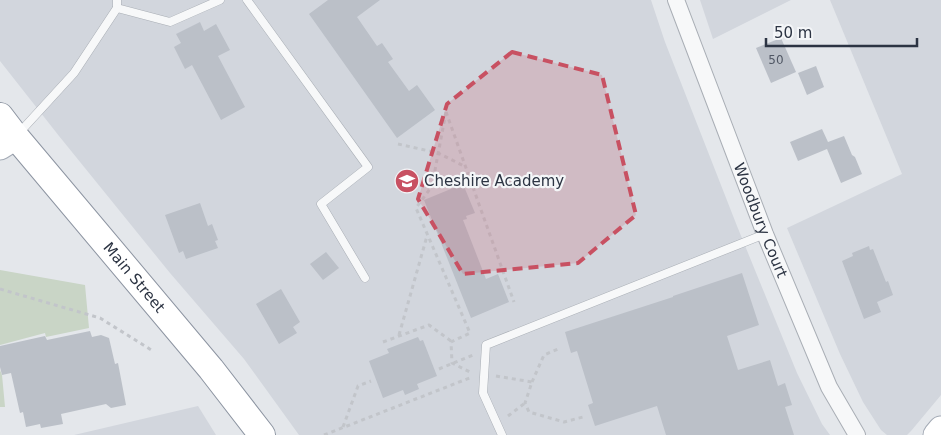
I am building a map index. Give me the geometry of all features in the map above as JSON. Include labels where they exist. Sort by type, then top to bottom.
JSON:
[{"type":"highway","name":"Main Street","points":[[0,116],[8,142],[211,369],[262,435]]},
{"type":"main road","points":[[936,435],[941,429]]},
{"type":"street","name":"Woodbury Court","points":[[676,0],[765,234],[829,387],[857,435]]},
{"type":"lane","points":[[8,142],[74,73],[117,4],[170,22],[220,0]]},
{"type":"lane","points":[[247,0],[368,167],[321,204],[365,278]]},
{"type":"lane","points":[[502,435],[483,393],[486,345],[765,234]]},
{"type":"path","points":[[471,340],[470,333],[416,208],[432,186],[446,112],[514,302]]},
{"type":"path","points":[[398,144],[438,153],[466,166]]},
{"type":"path","points":[[400,335],[428,236]]},
{"type":"path","points":[[0,289],[100,318],[153,351]]},
{"type":"path","points":[[383,342],[429,324],[451,342],[452,364]]},
{"type":"path","points":[[451,342],[470,333]]},
{"type":"path","points":[[439,369],[475,355],[473,348]]},
{"type":"path","points":[[497,424],[525,403],[544,354],[558,349]]},
{"type":"path","points":[[324,435],[477,375],[452,364]]},
{"type":"path","points":[[493,375],[532,382]]},
{"type":"path","points":[[343,427],[358,386],[371,382]]},
{"type":"path","points":[[525,403],[529,412],[564,422],[583,417]]},
{"type":"highlighted area","points":[[512,52],[602,75],[636,215],[578,263],[463,274],[418,199],[447,104]]},
{"type":"shaded area","name":"Cheshire Academy","points":[[0,0],[651,0],[665,42],[737,226],[797,373],[822,424],[830,435],[299,435],[244,359],[170,273],[0,61]]},
{"type":"shaded area","points":[[700,0],[791,0],[713,39]]},
{"type":"shaded area","points":[[830,0],[941,0],[941,395],[907,435],[887,435],[881,430],[863,402],[840,354],[787,228],[902,174]]},
{"type":"shaded area","points":[[198,406],[216,435],[74,435]]},
{"type":"green space","points":[[0,270],[85,285],[89,328],[46,337],[45,333],[0,345]]},
{"type":"green space","points":[[0,370],[2,375],[5,407],[0,407]]},
{"type":"building","points":[[328,0],[380,0],[357,17],[377,46],[382,43],[393,59],[388,62],[409,91],[417,85],[435,110],[397,138],[309,14]]},
{"type":"building","points":[[200,22],[204,31],[216,24],[230,50],[218,56],[245,107],[221,120],[192,65],[185,69],[174,47],[181,43],[176,34]]},
{"type":"building","points":[[781,38],[796,72],[771,83],[756,48]]},
{"type":"building","points":[[816,66],[824,87],[807,95],[798,73]]},
{"type":"building","points":[[822,129],[828,142],[844,136],[862,174],[841,183],[827,149],[798,161],[790,142]]},
{"type":"building","points":[[463,184],[475,213],[466,216],[467,219],[463,220],[486,279],[498,274],[509,302],[471,318],[424,200]]},
{"type":"building","points":[[200,203],[208,226],[212,224],[218,240],[215,241],[218,248],[186,259],[183,251],[179,253],[165,215]]},
{"type":"building","points":[[869,246],[870,250],[873,249],[893,295],[877,302],[881,312],[864,319],[842,261],[853,256],[852,253]]},
{"type":"building","points":[[326,252],[339,268],[323,280],[310,264]]},
{"type":"building","points":[[742,273],[759,325],[727,336],[738,370],[770,360],[778,386],[785,383],[792,405],[785,407],[794,435],[666,435],[657,406],[595,426],[588,405],[593,403],[577,351],[571,353],[565,332]]},
{"type":"building","points":[[281,289],[300,322],[293,327],[297,333],[279,344],[256,304]]},
{"type":"building","points":[[90,331],[92,337],[101,335],[109,338],[115,364],[118,363],[126,405],[111,408],[106,404],[61,414],[63,424],[41,428],[40,424],[26,427],[23,412],[20,413],[11,373],[2,375],[0,346],[45,336],[47,340]]},
{"type":"building","points":[[418,337],[420,341],[423,340],[437,376],[417,384],[419,389],[405,395],[403,390],[383,398],[369,361],[389,353],[387,349]]},
{"type":"place","name":"Cheshire Academy","points":[[407,181]]}]
